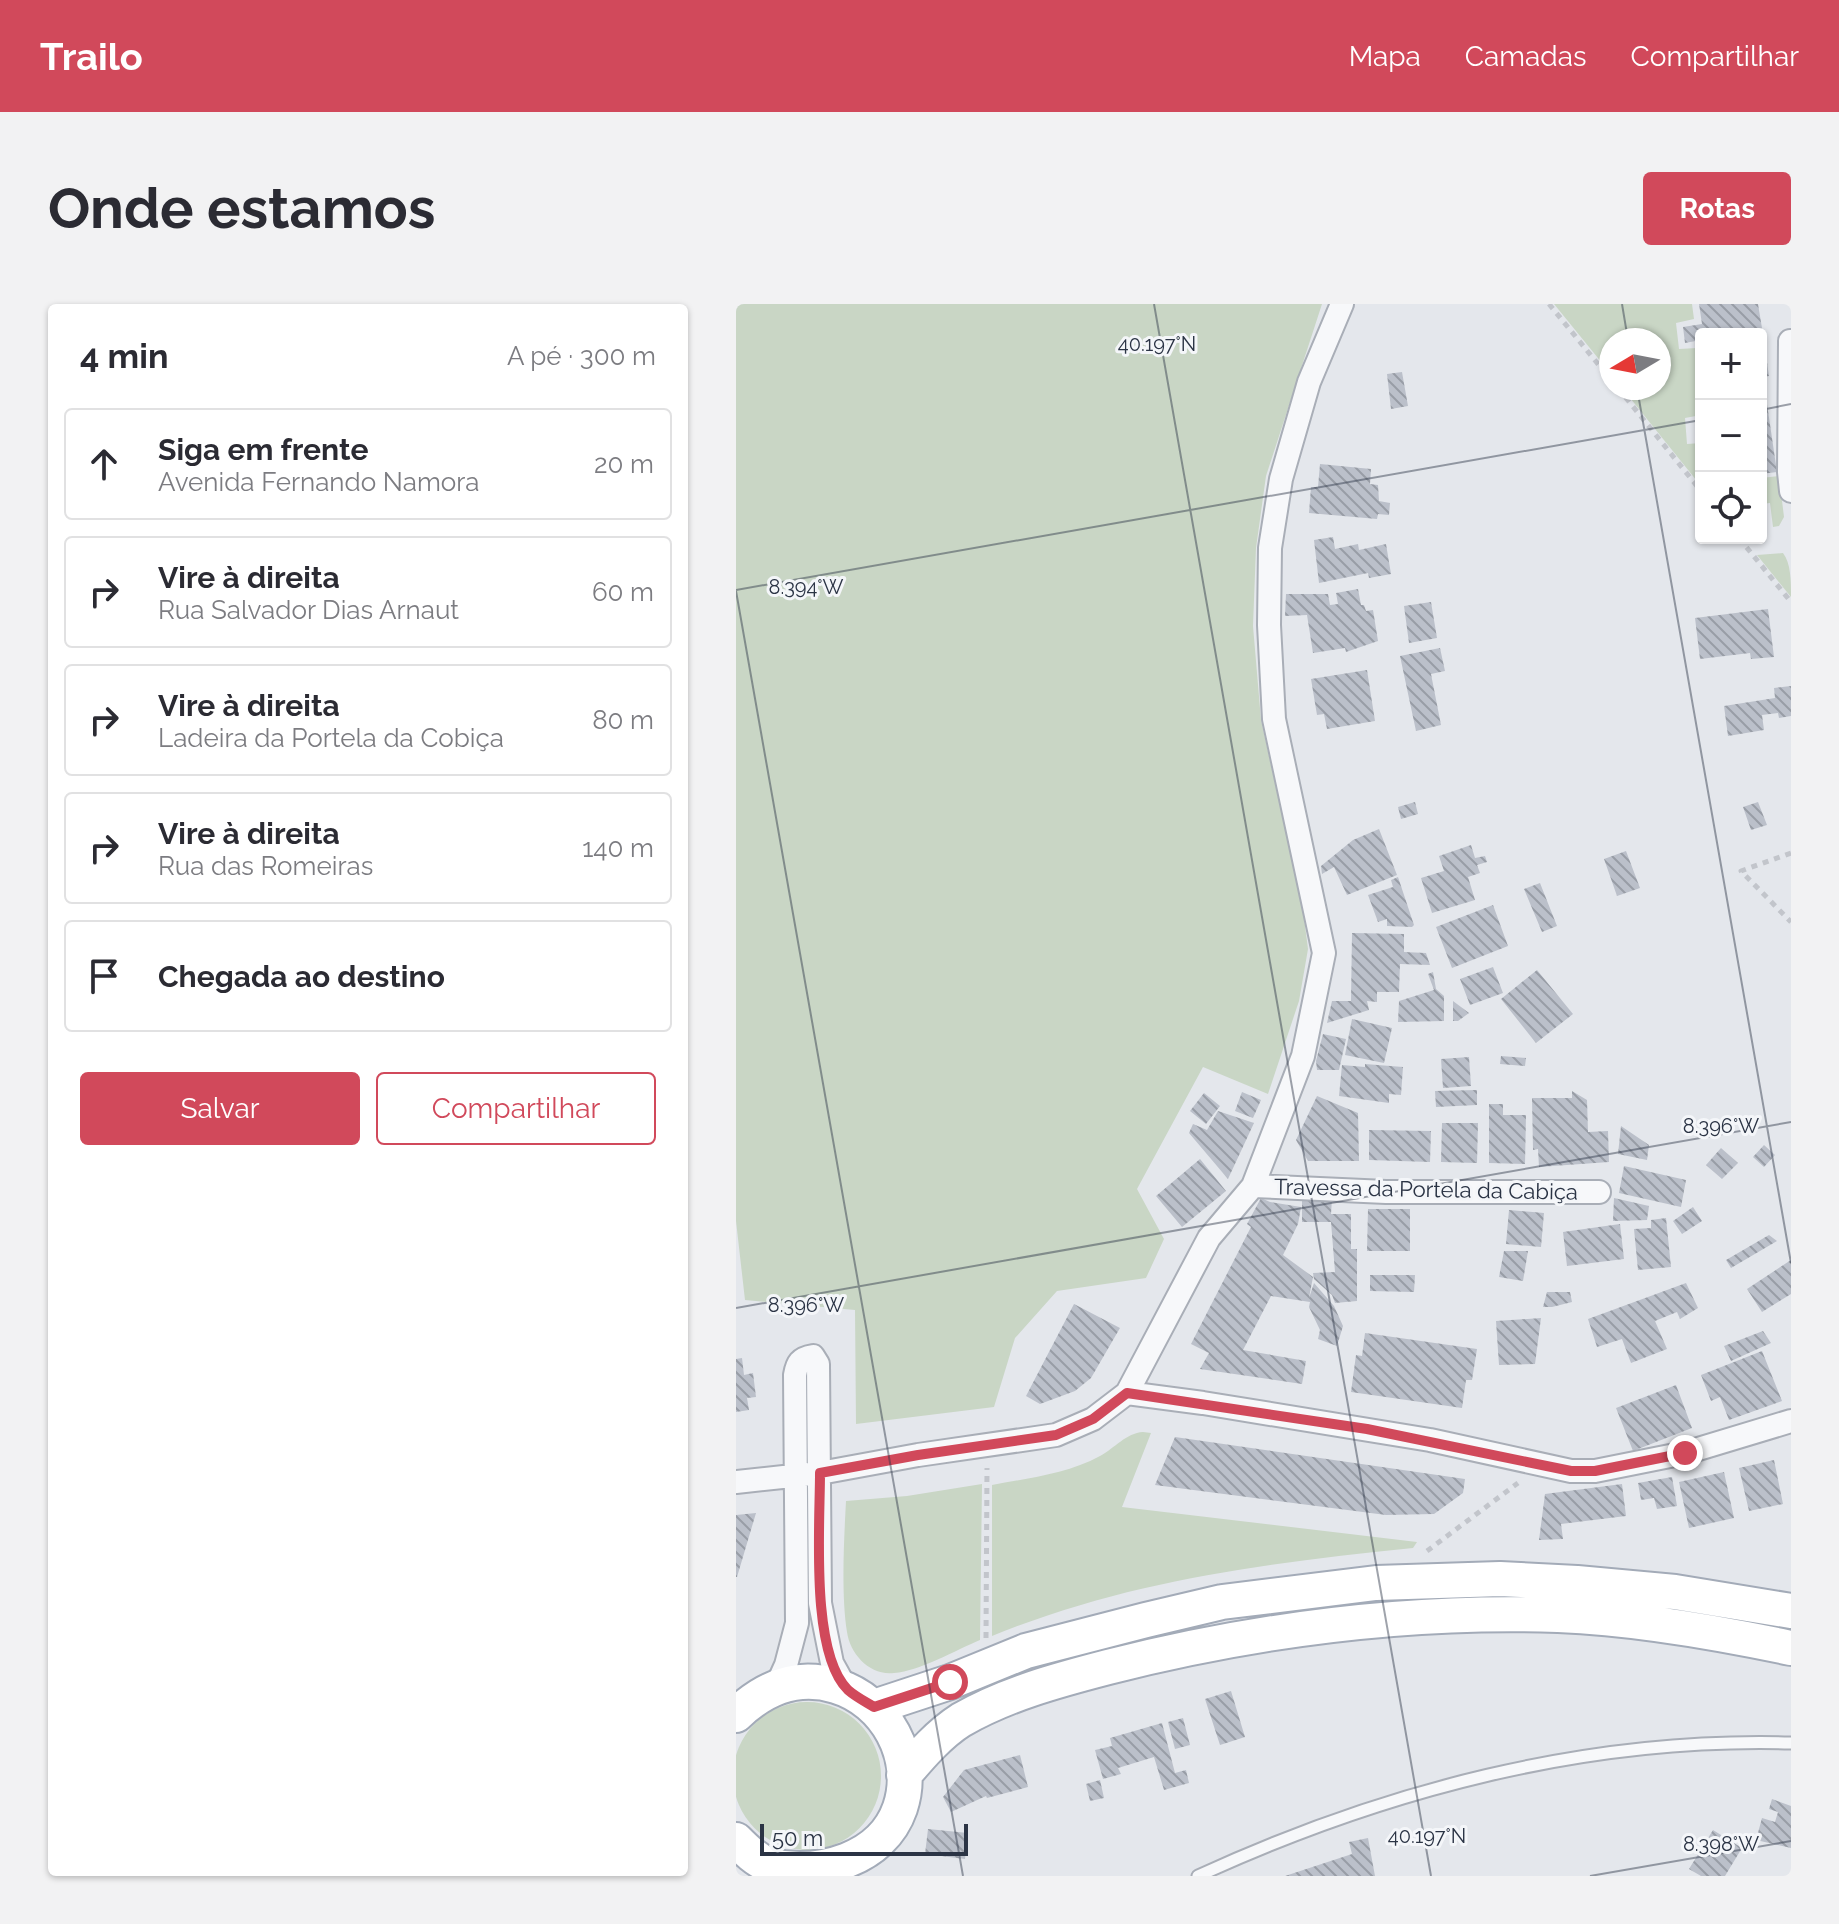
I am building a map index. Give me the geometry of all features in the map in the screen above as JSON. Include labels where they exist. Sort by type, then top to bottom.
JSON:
[{"type":"main road","points":[[861,1698],[950,1682],[1026,1651],[1222,1602],[1376,1583],[1500,1579],[1577,1583],[1675,1592],[1791,1611]]},
{"type":"main road","points":[[904,1775],[937,1739],[959,1722],[997,1702],[1038,1686],[1089,1672],[1235,1638],[1421,1616],[1559,1615],[1709,1631],[1791,1648]]},
{"type":"main road","points":[[736,1715],[753,1699],[776,1687],[800,1681],[824,1682],[861,1698],[890,1727],[901,1750],[904,1775],[900,1808],[884,1837],[859,1860],[837,1870],[813,1874],[789,1872],[741,1850]]},
{"type":"street","points":[[736,1482],[820,1473],[1056,1435],[1093,1419],[1127,1393],[1209,1238],[1253,1186],[1303,1056],[1324,953],[1274,719],[1269,625],[1270,548],[1281,479],[1309,382],[1342,304]]},
{"type":"street","points":[[1790,341],[1791,491]]},
{"type":"street","name":"Travessa da Portela da Cabiça","points":[[1253,1186],[1386,1192],[1599,1192]]},
{"type":"street","points":[[776,1687],[786,1665],[797,1623],[795,1375],[797,1364],[804,1357],[813,1356],[818,1364],[820,1603],[832,1663],[861,1698]]},
{"type":"street","points":[[1127,1393],[1418,1438],[1571,1471],[1618,1468],[1685,1453],[1791,1421]]},
{"type":"lane","points":[[1198,1876],[1264,1848],[1381,1806],[1506,1771],[1571,1758],[1663,1746],[1791,1743]]},
{"type":"path","points":[[1549,304],[1599,365]]},
{"type":"path","points":[[1628,400],[1695,484]]},
{"type":"path","points":[[1744,544],[1791,602]]},
{"type":"path","points":[[1791,853],[1741,871],[1791,922]]},
{"type":"path","points":[[986,1643],[987,1447]]},
{"type":"path","points":[[1417,1558],[1542,1466]]},
{"type":"green space","points":[[736,304],[1322,304],[1266,476],[1256,548],[1253,626],[1261,720],[1303,910],[1308,949],[1299,1001],[1268,1094],[1203,1067],[1137,1189],[1164,1239],[1146,1278],[1057,1291],[1015,1338],[994,1407],[856,1424],[855,1310],[745,1300],[736,1221]]},
{"type":"green space","points":[[1554,304],[1692,304],[1694,319],[1676,323],[1679,349],[1695,348],[1695,416],[1685,418],[1687,444],[1695,443],[1695,479],[1632,400],[1671,400],[1671,328],[1599,328],[1599,359]]},
{"type":"green space","points":[[1779,476],[1784,517],[1779,526],[1773,527],[1770,503],[1767,503],[1767,477]]},
{"type":"green space","points":[[1783,553],[1789,567],[1791,597],[1757,555]]},
{"type":"green space","points":[[1151,1433],[1122,1507],[1417,1542],[1413,1548],[1305,1560],[1147,1588],[1043,1617],[992,1636],[992,1485],[1074,1467],[1100,1456],[1131,1435]]},
{"type":"green space","points":[[982,1484],[980,1640],[904,1671],[885,1673],[869,1667],[852,1648],[847,1632],[844,1584],[846,1501],[907,1496]]},
{"type":"green space","points":[[807,1702],[835,1707],[860,1723],[876,1748],[881,1776],[876,1804],[860,1829],[835,1845],[807,1850],[779,1845],[754,1829],[738,1804],[733,1776],[738,1748],[754,1723],[779,1707]]},
{"type":"building","points":[[1699,304],[1758,304],[1762,328],[1695,328],[1695,341],[1685,343],[1683,327],[1702,324]]},
{"type":"building","points":[[1402,372],[1408,406],[1391,409],[1387,374]]},
{"type":"building","points":[[1767,404],[1777,472],[1767,473]]},
{"type":"building","points":[[1320,464],[1371,469],[1370,484],[1378,485],[1379,501],[1390,503],[1389,515],[1378,514],[1377,519],[1309,513],[1311,487],[1318,487]]},
{"type":"building","points":[[1333,537],[1335,549],[1358,544],[1359,550],[1386,544],[1391,574],[1369,578],[1368,573],[1319,583],[1314,540]]},
{"type":"building","points":[[1358,589],[1361,605],[1366,611],[1373,610],[1378,641],[1346,652],[1345,648],[1313,653],[1307,615],[1285,616],[1286,594],[1328,594],[1330,605],[1338,604],[1336,593]]},
{"type":"building","points":[[1431,602],[1437,638],[1409,643],[1404,606]]},
{"type":"building","points":[[1768,609],[1774,657],[1751,659],[1750,653],[1700,659],[1695,618]]},
{"type":"building","points":[[1440,648],[1445,671],[1431,674],[1441,725],[1416,731],[1400,656]]},
{"type":"building","points":[[1367,670],[1375,721],[1327,729],[1324,714],[1317,715],[1311,679]]},
{"type":"building","points":[[1791,686],[1791,716],[1779,718],[1778,713],[1762,715],[1764,730],[1728,736],[1724,706],[1775,698],[1774,688]]},
{"type":"building","points":[[1415,802],[1418,814],[1401,819],[1398,807]]},
{"type":"building","points":[[1758,802],[1767,825],[1751,830],[1743,807]]},
{"type":"building","points":[[1379,829],[1397,875],[1347,895],[1334,867],[1322,874],[1321,866],[1353,840]]},
{"type":"building","points":[[1471,845],[1475,858],[1485,856],[1487,862],[1477,865],[1480,873],[1468,877],[1475,900],[1432,913],[1421,878],[1444,871],[1439,856]]},
{"type":"building","points":[[1626,851],[1640,888],[1617,896],[1604,859]]},
{"type":"building","points":[[1398,877],[1414,925],[1412,927],[1387,926],[1387,919],[1378,922],[1368,895],[1393,887],[1391,880]]},
{"type":"building","points":[[1540,883],[1557,926],[1542,932],[1524,889]]},
{"type":"building","points":[[1493,905],[1508,946],[1452,968],[1436,927]]},
{"type":"building","points":[[1352,933],[1404,934],[1404,952],[1426,953],[1430,965],[1400,964],[1399,992],[1377,992],[1377,1002],[1367,1001],[1369,1010],[1327,1023],[1332,1001],[1351,1001]]},
{"type":"building","points":[[1493,967],[1503,993],[1470,1005],[1460,979]]},
{"type":"building","points":[[1537,970],[1573,1014],[1536,1043],[1501,999]]},
{"type":"building","points":[[1433,972],[1436,989],[1444,996],[1444,1021],[1398,1022],[1399,1001],[1434,990],[1428,974]]},
{"type":"building","points":[[1453,1001],[1469,1013],[1458,1021],[1453,1021]]},
{"type":"building","points":[[1352,1019],[1392,1028],[1384,1063],[1345,1055]]},
{"type":"building","points":[[1323,1034],[1346,1039],[1339,1070],[1317,1070],[1316,1061]]},
{"type":"building","points":[[1501,1056],[1526,1058],[1525,1066],[1500,1064]]},
{"type":"building","points":[[1469,1057],[1471,1086],[1443,1088],[1441,1059]]},
{"type":"building","points":[[1365,1064],[1403,1067],[1401,1095],[1389,1094],[1389,1103],[1339,1096],[1342,1065],[1365,1067]]},
{"type":"building","points":[[1477,1090],[1477,1105],[1436,1107],[1435,1091]]},
{"type":"building","points":[[1572,1091],[1587,1100],[1588,1132],[1608,1131],[1609,1162],[1539,1167],[1538,1149],[1533,1150],[1532,1098],[1572,1098]]},
{"type":"building","points":[[1242,1092],[1261,1100],[1253,1118],[1235,1111]]},
{"type":"building","points":[[1204,1093],[1220,1106],[1206,1124],[1190,1111]]},
{"type":"building","points":[[1317,1096],[1358,1113],[1359,1161],[1308,1161],[1296,1140]]},
{"type":"building","points":[[1489,1104],[1503,1104],[1503,1115],[1526,1115],[1525,1164],[1489,1163]]},
{"type":"building","points":[[1218,1111],[1254,1123],[1228,1179],[1189,1133],[1193,1124],[1207,1130]]},
{"type":"building","points":[[1442,1123],[1478,1123],[1477,1163],[1441,1162]]},
{"type":"building","points":[[1621,1126],[1649,1145],[1647,1160],[1618,1154]]},
{"type":"building","points":[[1369,1130],[1431,1131],[1430,1162],[1369,1160]]},
{"type":"building","points":[[1764,1145],[1775,1155],[1764,1167],[1753,1157]]},
{"type":"building","points":[[1721,1148],[1738,1163],[1722,1179],[1706,1165]]},
{"type":"building","points":[[1200,1159],[1226,1191],[1182,1227],[1156,1196]]},
{"type":"building","points":[[1624,1166],[1686,1180],[1681,1207],[1619,1193]]},
{"type":"building","points":[[1261,1198],[1301,1207],[1298,1224],[1283,1255],[1313,1277],[1309,1298],[1314,1283],[1334,1306],[1343,1326],[1337,1346],[1318,1339],[1320,1330],[1309,1307],[1310,1302],[1271,1296],[1243,1350],[1306,1361],[1302,1384],[1200,1369],[1209,1353],[1191,1344],[1251,1227],[1247,1224]]},
{"type":"building","points":[[1614,1198],[1649,1206],[1647,1220],[1613,1221]]},
{"type":"building","points":[[1302,1199],[1332,1199],[1331,1214],[1351,1214],[1351,1249],[1357,1249],[1357,1301],[1335,1303],[1332,1295],[1314,1279],[1313,1273],[1335,1272],[1331,1222],[1302,1222]]},
{"type":"building","points":[[1693,1207],[1702,1221],[1682,1234],[1673,1221]]},
{"type":"building","points":[[1368,1209],[1410,1209],[1410,1251],[1367,1251]]},
{"type":"building","points":[[1509,1210],[1544,1213],[1541,1247],[1506,1244]]},
{"type":"building","points":[[1666,1218],[1671,1267],[1638,1270],[1634,1229],[1651,1228],[1651,1220]]},
{"type":"building","points":[[1620,1224],[1624,1259],[1567,1266],[1563,1232]]},
{"type":"building","points":[[1769,1235],[1777,1241],[1731,1268],[1726,1260]]},
{"type":"building","points":[[1504,1251],[1528,1251],[1523,1281],[1499,1277]]},
{"type":"building","points":[[1791,1260],[1791,1294],[1762,1312],[1747,1289]]},
{"type":"building","points":[[1370,1275],[1415,1275],[1414,1292],[1370,1291]]},
{"type":"building","points":[[1686,1283],[1698,1308],[1680,1319],[1677,1312],[1655,1321],[1667,1349],[1631,1363],[1622,1339],[1597,1347],[1588,1319]]},
{"type":"building","points":[[1547,1292],[1570,1292],[1572,1302],[1543,1307]]},
{"type":"building","points":[[1074,1304],[1120,1328],[1091,1378],[1075,1391],[1040,1404],[1026,1396]]},
{"type":"building","points":[[1541,1318],[1535,1364],[1499,1365],[1496,1321]]},
{"type":"building","points":[[1763,1331],[1771,1343],[1731,1361],[1724,1346]]},
{"type":"building","points":[[1365,1333],[1477,1349],[1472,1380],[1466,1380],[1462,1408],[1351,1392],[1356,1355],[1362,1356]]},
{"type":"building","points":[[1762,1351],[1782,1401],[1729,1420],[1720,1397],[1711,1401],[1701,1375]]},
{"type":"building","points":[[742,1358],[744,1375],[753,1373],[756,1397],[747,1398],[749,1410],[736,1412],[736,1359]]},
{"type":"building","points":[[1676,1385],[1692,1428],[1633,1451],[1616,1408]]},
{"type":"building","points":[[1175,1437],[1465,1479],[1463,1493],[1434,1514],[1386,1515],[1155,1485]]},
{"type":"building","points":[[1774,1460],[1783,1504],[1749,1511],[1739,1468]]},
{"type":"building","points":[[1724,1472],[1734,1518],[1689,1528],[1679,1482]]},
{"type":"building","points":[[1672,1477],[1677,1506],[1657,1509],[1654,1498],[1641,1500],[1638,1483]]},
{"type":"building","points":[[1622,1484],[1626,1516],[1561,1524],[1563,1539],[1539,1540],[1545,1494]]},
{"type":"building","points":[[756,1513],[737,1577],[736,1577],[736,1515]]},
{"type":"building","points":[[1231,1691],[1245,1737],[1220,1745],[1205,1699]]},
{"type":"building","points":[[1183,1718],[1190,1745],[1175,1749],[1168,1722]]},
{"type":"building","points":[[1162,1723],[1175,1773],[1186,1770],[1189,1783],[1164,1790],[1154,1757],[1118,1768],[1121,1774],[1103,1779],[1095,1750],[1112,1746],[1110,1738]]},
{"type":"building","points":[[1020,1755],[1028,1787],[986,1796],[951,1812],[943,1797],[964,1770]]},
{"type":"building","points":[[1100,1780],[1104,1798],[1090,1801],[1086,1784]]},
{"type":"building","points":[[1772,1799],[1791,1806],[1791,1848],[1756,1840],[1762,1818],[1775,1822],[1778,1812],[1769,1809]]},
{"type":"building","points":[[928,1829],[968,1833],[965,1859],[925,1854]]},
{"type":"building","points":[[1713,1830],[1742,1848],[1725,1876],[1701,1876],[1689,1869]]},
{"type":"building","points":[[1368,1838],[1375,1876],[1285,1876],[1352,1854],[1349,1842]]},
{"type":"route","points":[[950,1682],[874,1707],[847,1690],[832,1663],[820,1603],[820,1473],[1056,1435],[1093,1419],[1127,1393],[1430,1440],[1571,1471],[1629,1466],[1685,1453]]}]
